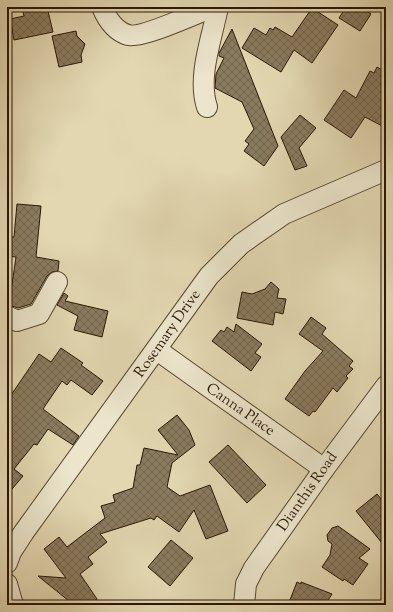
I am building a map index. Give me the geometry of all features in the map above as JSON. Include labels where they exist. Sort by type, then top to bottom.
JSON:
[{"type":"street","points":[[102,7],[115,28],[130,35],[150,31],[212,7]]},
{"type":"street","points":[[207,107],[203,95],[204,78],[218,7]]},
{"type":"street","name":"Rosemary Drive","points":[[7,563],[11,552],[24,532],[209,276],[241,244],[284,214],[386,170]]},
{"type":"street","points":[[7,316],[17,321],[39,314],[58,282]]},
{"type":"street","name":"Canna Place","points":[[157,350],[324,469]]},
{"type":"street","name":"Dianthis Road","points":[[244,605],[246,584],[254,568],[324,469],[386,386]]},
{"type":"street","points":[[7,584],[13,605]]},
{"type":"building","points":[[22,7],[47,7],[53,32],[14,40],[10,19],[24,16]]},
{"type":"building","points":[[346,7],[360,7],[371,14],[360,31],[339,18]]},
{"type":"building","points":[[312,8],[338,25],[312,63],[294,50],[281,72],[242,48],[254,28],[266,35],[270,28],[273,30],[275,27],[292,37]]},
{"type":"building","points":[[232,29],[278,146],[264,166],[244,151],[249,144],[245,141],[254,129],[242,102],[215,88],[216,74],[224,58],[219,56],[219,53]]},
{"type":"building","points":[[76,31],[77,36],[85,44],[81,55],[82,62],[59,67],[52,36]]},
{"type":"building","points":[[377,67],[386,72],[386,128],[365,117],[351,138],[324,120],[344,90],[356,98],[370,71],[374,73]]},
{"type":"building","points":[[300,115],[316,128],[299,148],[307,166],[295,170],[281,137]]},
{"type":"building","points":[[17,204],[41,206],[36,257],[59,261],[58,271],[52,272],[47,276],[31,304],[18,308],[9,305],[16,257],[7,256],[7,237],[14,237]]},
{"type":"building","points":[[271,282],[279,289],[277,298],[286,299],[283,314],[275,312],[273,325],[237,318],[242,292],[252,294],[265,289]]},
{"type":"building","points":[[64,293],[68,296],[65,301],[108,311],[102,337],[74,330],[78,316],[57,305]]},
{"type":"building","points":[[311,317],[326,328],[322,334],[353,361],[349,366],[353,369],[346,376],[348,378],[337,392],[333,388],[315,412],[313,411],[309,416],[285,399],[305,371],[323,351],[299,334]]},
{"type":"building","points":[[236,324],[262,344],[255,353],[261,357],[251,371],[212,341],[221,330],[224,332],[227,327],[234,332]]},
{"type":"building","points":[[61,348],[83,363],[81,365],[103,381],[92,395],[71,380],[67,385],[62,381],[43,409],[79,436],[73,445],[48,429],[37,445],[34,444],[14,469],[23,476],[7,495],[7,401],[39,354],[51,362]]},
{"type":"building","points":[[177,415],[189,430],[195,445],[172,463],[167,487],[180,496],[210,485],[228,531],[206,539],[194,510],[179,532],[157,516],[154,520],[151,518],[100,534],[107,542],[88,557],[93,564],[80,574],[97,599],[93,605],[74,605],[38,576],[66,578],[44,549],[59,537],[67,547],[105,518],[101,506],[115,502],[113,495],[133,488],[137,465],[140,465],[144,448],[178,455],[158,430]]},
{"type":"building","points":[[228,445],[266,485],[247,503],[209,462]]},
{"type":"building","points":[[377,494],[386,505],[386,548],[356,511]]},
{"type":"building","points":[[338,526],[370,549],[359,558],[368,564],[353,585],[344,579],[343,581],[322,567],[330,555],[332,544],[328,541],[327,535],[332,528]]},
{"type":"building","points":[[171,540],[193,558],[170,586],[148,567]]},
{"type":"building","points":[[297,582],[301,584],[301,582],[332,594],[325,605],[288,605]]}]
